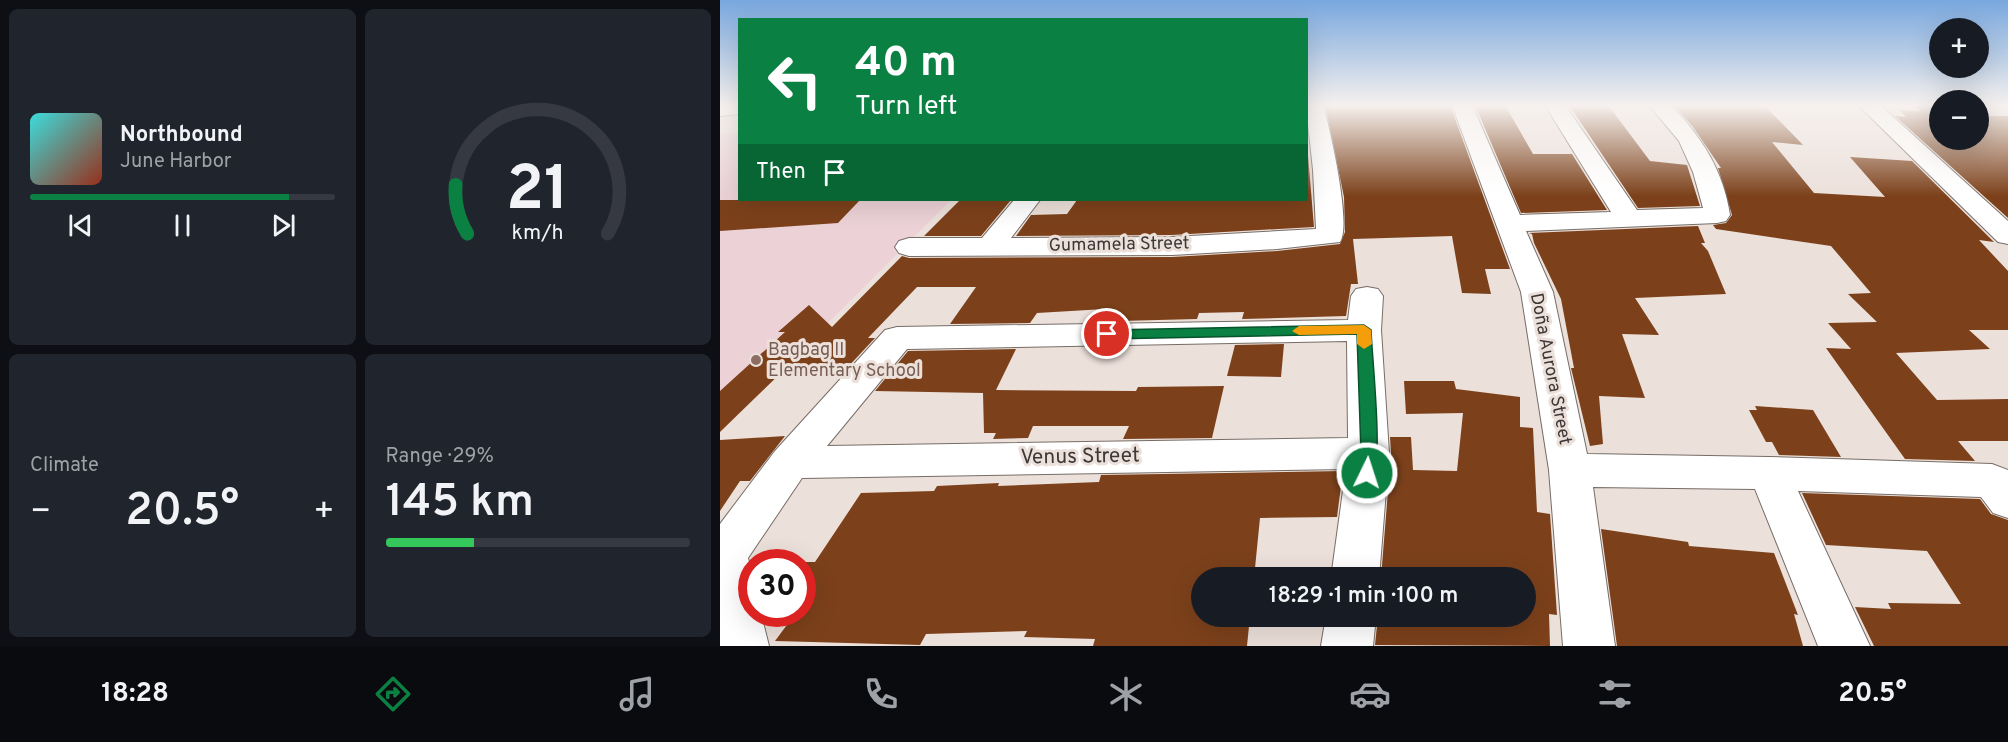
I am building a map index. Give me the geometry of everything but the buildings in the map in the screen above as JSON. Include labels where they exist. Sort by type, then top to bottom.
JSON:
[{"type":"street","points":[[1314,135],[1317,177]]},
{"type":"street","name":"Doña Aurora Street","points":[[1474,135],[1537,292],[1570,470],[1589,646]]},
{"type":"street","points":[[1575,135],[1630,220]]},
{"type":"street","points":[[1508,224],[1717,215],[1716,203],[1694,148],[1686,135]]},
{"type":"street","points":[[1900,135],[2008,236]]},
{"type":"street","name":"Gumamela Street","points":[[909,247],[1152,246],[1287,241],[1330,236],[1317,177]]},
{"type":"street","points":[[990,246],[1027,201]]},
{"type":"street","points":[[742,646],[724,555],[790,462],[897,338],[1366,313],[1369,453],[1356,567]]},
{"type":"street","name":"Venus Street","points":[[790,462],[1369,453]]},
{"type":"street","points":[[1570,470],[1769,473],[1992,481],[2008,500]]},
{"type":"street","points":[[1769,473],[1844,646]]},
{"type":"street","points":[[1347,646],[1350,627]]},
{"type":"shaded area","name":"Bagbag II Elementary School","points":[[720,135],[738,135],[738,201],[950,201],[720,431]]},
{"type":"slow traffic","points":[[1299,331],[1364,330],[1364,344]]},
{"type":"place","name":"Bagbag II Elementary School","points":[[756,360]]},
{"type":"route","points":[[1107,334],[1364,330],[1369,453],[1367,473]]}]
